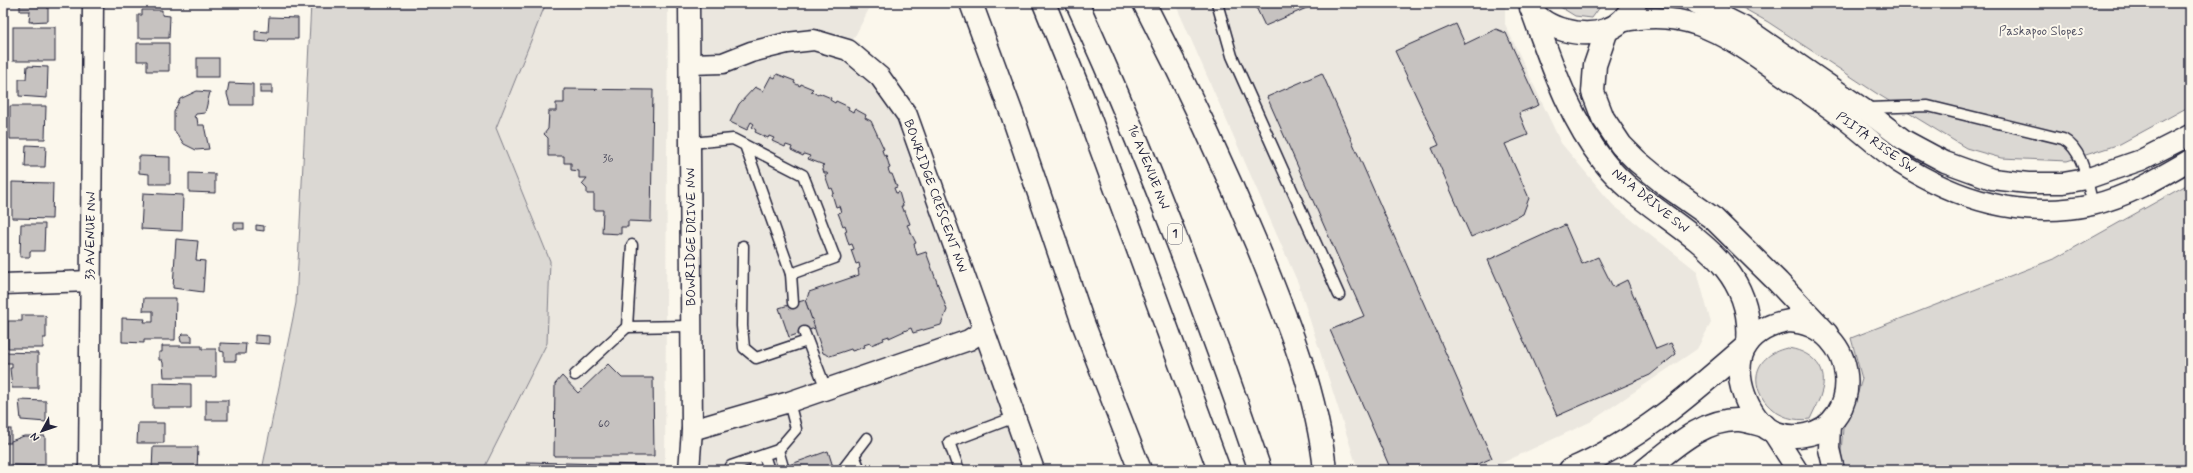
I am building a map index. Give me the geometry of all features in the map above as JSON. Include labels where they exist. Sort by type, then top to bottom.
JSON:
[{"type":"main road","points":[[971,3],[1012,114],[1083,324],[1140,470]]},
{"type":"main road","points":[[1044,3],[1082,97],[1219,470]]},
{"type":"main road","name":"16 AVENUE NW","points":[[1076,3],[1131,123],[1174,231],[1260,470]]},
{"type":"main road","points":[[1144,3],[1202,123],[1269,275],[1311,391],[1318,420],[1324,466]]},
{"type":"main road","name":"NA'A DRIVE SW","points":[[1635,3],[1614,26],[1595,65],[1594,92],[1603,118],[1622,145],[1637,161],[1667,186],[1714,219],[1778,282],[1827,334]]},
{"type":"main road","points":[[1530,6],[1549,23],[1570,31],[1582,33],[1614,26]]},
{"type":"main road","name":"NA'A DRIVE SW","points":[[1530,6],[1551,62],[1577,121],[1604,162],[1649,202],[1698,240],[1732,275],[1741,292],[1748,312],[1746,346]]},
{"type":"main road","points":[[1570,470],[1607,453],[1650,426],[1746,346],[1766,327],[1789,321],[1809,324],[1827,334],[1840,354],[1846,377],[1843,402],[1830,424],[1805,435],[1788,435],[1740,420],[1707,428],[1683,440],[1645,470]]},
{"type":"main road","points":[[1746,346],[1740,369],[1742,390],[1751,410],[1768,429]]},
{"type":"street","name":"33 AVENUE NW","points":[[89,470],[93,3]]},
{"type":"street","name":"BOWRIDGE DRIVE NW","points":[[689,3],[692,430],[689,470]]},
{"type":"street","name":"PIITA RISE SW","points":[[1696,3],[1746,28],[1862,108],[1904,140],[1945,162],[1992,180],[2028,183],[2063,183],[2086,178],[2141,160],[2190,135]]},
{"type":"street","name":"PIITA RISE SW","points":[[1614,26],[1642,17],[1663,17],[1700,24],[1739,45],[1846,120],[1898,161],[1934,184],[1975,201],[2022,210],[2062,210],[2093,204],[2123,195],[2190,160]]},
{"type":"street","name":"BOWRIDGE CRESCENT NW","points":[[690,64],[722,63],[751,52],[787,43],[814,40],[848,50],[880,77],[907,116],[983,331],[994,353],[1034,470]]},
{"type":"street","points":[[3,284],[91,281]]},
{"type":"street","points":[[692,430],[788,402],[970,340],[983,331]]},
{"type":"street","points":[[1830,424],[1830,449],[1834,470]]},
{"type":"street","points":[[1768,429],[1796,470]]},
{"type":"lane","points":[[1217,3],[1232,56],[1339,295]]},
{"type":"lane","points":[[1862,108],[1878,109],[1928,106],[2055,136],[2070,143],[2074,148],[2086,178],[2093,204]]},
{"type":"lane","points":[[691,143],[733,139],[803,175],[835,258],[790,274]]},
{"type":"lane","points":[[745,145],[790,274],[793,303]]},
{"type":"lane","points":[[627,328],[632,245]]},
{"type":"lane","points":[[743,246],[742,326],[744,348],[756,358],[806,337],[826,389]]},
{"type":"lane","points":[[575,375],[627,328],[691,326]]},
{"type":"lane","points":[[732,470],[731,466],[747,463],[778,450],[796,429],[788,402]]},
{"type":"lane","points":[[959,470],[949,442],[1015,417]]},
{"type":"lane","points":[[845,470],[844,468],[868,438]]},
{"type":"lane","points":[[778,450],[784,466]]},
{"type":"lane","points":[[764,455],[769,470]]},
{"type":"lane","points":[[854,455],[860,470]]},
{"type":"lane","points":[[747,463],[757,470]]},
{"type":"shaded area","points":[[668,3],[665,470],[483,470],[547,343],[550,261],[496,128],[544,8]]},
{"type":"shaded area","points":[[689,3],[872,3],[848,50],[907,115],[983,331],[1021,470],[695,470]]},
{"type":"shaded area","points":[[1175,3],[1505,3],[1505,24],[1561,143],[1613,205],[1697,271],[1711,323],[1697,349],[1590,422],[1487,470],[1358,470],[1298,283]]},
{"type":"green space","points":[[311,3],[543,3],[544,8],[496,128],[550,261],[547,343],[483,470],[262,470],[296,303]]},
{"type":"green space","points":[[1554,3],[1603,3],[1592,18],[1575,16]]},
{"type":"green space","name":"Paskapoo Slopes","points":[[1734,3],[2190,3],[2190,106],[2120,144],[2067,161],[2001,158],[1966,148],[1876,93],[1768,22]]},
{"type":"green space","points":[[2190,183],[2190,470],[1844,470],[1841,452],[1843,428],[1855,402],[1862,379],[1851,338],[2056,258]]},
{"type":"green space","points":[[1787,348],[1795,349],[1809,356],[1820,367],[1823,381],[1821,394],[1810,419],[1793,419],[1778,413],[1766,403],[1759,391],[1757,378],[1760,366],[1770,355]]},
{"type":"building","points":[[20,3],[48,3],[48,21],[29,22],[30,11],[20,11]]},
{"type":"building","points":[[1254,3],[1318,3],[1265,26]]},
{"type":"building","points":[[142,10],[162,10],[162,15],[170,16],[169,38],[138,38],[138,15],[142,15]]},
{"type":"building","points":[[269,17],[298,18],[298,39],[269,39],[268,42],[255,41],[255,31],[268,32]]},
{"type":"building","points":[[1456,24],[1465,44],[1496,29],[1506,33],[1539,105],[1519,113],[1528,135],[1505,144],[1529,198],[1523,214],[1471,237],[1432,148],[1439,145],[1395,51]]},
{"type":"building","points":[[13,27],[55,27],[55,61],[13,61]]},
{"type":"building","points":[[137,43],[169,43],[169,71],[147,71],[147,61],[137,61]]},
{"type":"building","points":[[197,58],[219,58],[219,77],[197,77]]},
{"type":"building","points":[[27,66],[48,67],[47,98],[19,96],[19,79],[26,79]]},
{"type":"building","points":[[1322,73],[1492,458],[1465,470],[1391,470],[1330,330],[1364,316],[1267,97]]},
{"type":"building","points":[[777,74],[795,81],[794,83],[800,86],[801,84],[813,89],[811,91],[818,95],[819,93],[831,98],[830,100],[835,103],[836,101],[849,107],[848,109],[853,112],[855,109],[866,115],[865,118],[871,121],[884,149],[882,150],[884,156],[886,155],[890,168],[888,169],[890,174],[892,174],[897,187],[894,188],[896,193],[899,192],[903,206],[901,206],[903,211],[905,211],[910,224],[907,225],[916,243],[914,244],[917,255],[926,252],[947,310],[941,325],[913,333],[911,328],[889,338],[889,336],[883,338],[884,340],[871,345],[870,343],[864,345],[865,347],[852,351],[851,349],[830,356],[823,353],[805,300],[807,299],[809,292],[859,275],[858,269],[860,268],[859,263],[856,264],[851,250],[854,249],[852,244],[849,245],[845,232],[847,231],[845,225],[843,226],[838,213],[841,212],[839,206],[836,207],[832,194],[834,193],[832,188],[830,189],[825,175],[828,175],[827,173],[824,173],[822,166],[824,165],[808,159],[810,156],[804,154],[803,156],[791,150],[792,147],[786,145],[785,147],[772,141],[774,138],[769,136],[768,138],[755,132],[756,130],[752,127],[754,124],[751,122],[747,130],[730,122],[739,104],[755,87],[763,91],[771,76],[775,78]]},
{"type":"building","points":[[229,83],[253,84],[253,105],[230,105],[227,94]]},
{"type":"building","points":[[260,85],[272,85],[272,93],[260,93]]},
{"type":"building","points":[[564,89],[653,90],[651,222],[628,221],[628,227],[621,227],[621,234],[602,233],[603,210],[594,210],[594,194],[587,194],[587,189],[582,184],[587,178],[579,178],[579,171],[571,170],[571,163],[564,163],[564,156],[548,156],[548,138],[544,134],[548,129],[549,111],[556,111],[556,103],[564,103]]},
{"type":"building","points":[[197,91],[210,92],[205,113],[196,114],[194,117],[197,118],[198,125],[204,125],[209,149],[196,150],[184,144],[174,130],[174,112],[180,99]]},
{"type":"building","points":[[10,106],[46,106],[45,139],[10,139]]},
{"type":"building","points":[[26,145],[46,146],[45,167],[25,167]]},
{"type":"building","points":[[139,156],[170,157],[170,184],[149,184],[149,174],[139,173]]},
{"type":"building","points":[[189,173],[215,174],[215,193],[189,192]]},
{"type":"building","points":[[12,182],[53,183],[52,219],[12,218]]},
{"type":"building","points":[[143,193],[183,195],[182,231],[141,229]]},
{"type":"building","points":[[234,223],[244,223],[244,229],[234,229]]},
{"type":"building","points":[[21,224],[45,224],[44,251],[30,251],[30,257],[20,257]]},
{"type":"building","points":[[256,225],[264,226],[264,231],[256,230]]},
{"type":"building","points":[[1565,225],[1582,264],[1598,257],[1613,287],[1627,280],[1656,349],[1671,343],[1676,354],[1650,375],[1557,416],[1488,260]]},
{"type":"building","points":[[176,239],[198,241],[196,260],[205,261],[203,292],[173,288]]},
{"type":"building","points":[[144,298],[176,298],[175,340],[144,340],[144,343],[122,342],[122,318],[145,319],[144,322],[153,322],[153,311],[143,311]]},
{"type":"building","points":[[805,300],[815,328],[789,337],[779,308]]},
{"type":"building","points":[[22,315],[43,315],[46,317],[46,338],[43,338],[43,348],[8,348],[8,321],[22,321]]},
{"type":"building","points":[[183,334],[189,334],[192,336],[192,342],[181,342],[180,337]]},
{"type":"building","points":[[255,335],[269,336],[269,344],[255,343]]},
{"type":"building","points":[[220,343],[246,344],[245,354],[236,354],[236,361],[224,361],[224,352],[220,351]]},
{"type":"building","points":[[162,346],[202,346],[202,349],[216,349],[216,377],[164,377],[163,363],[162,360],[159,360],[159,352],[162,352]]},
{"type":"building","points":[[3,352],[38,353],[38,388],[12,388],[10,368],[12,368],[12,363],[3,363]]},
{"type":"building","points":[[608,364],[622,378],[653,378],[654,456],[554,456],[555,384],[562,376],[578,393]]},
{"type":"building","points":[[153,383],[191,384],[191,408],[153,408]]},
{"type":"building","points":[[19,400],[46,401],[46,422],[21,420]]},
{"type":"building","points":[[206,400],[228,400],[228,420],[206,420]]},
{"type":"building","points":[[138,423],[164,423],[164,443],[137,443]]},
{"type":"building","points":[[3,429],[11,429],[11,443],[3,443]]},
{"type":"building","points":[[24,436],[45,436],[45,466],[11,465],[11,441]]},
{"type":"building","points":[[153,447],[198,447],[197,470],[152,470]]},
{"type":"building","points":[[828,451],[834,470],[774,470],[783,467]]},
{"type":"building","points":[[527,462],[643,465],[643,470],[527,470]]}]
